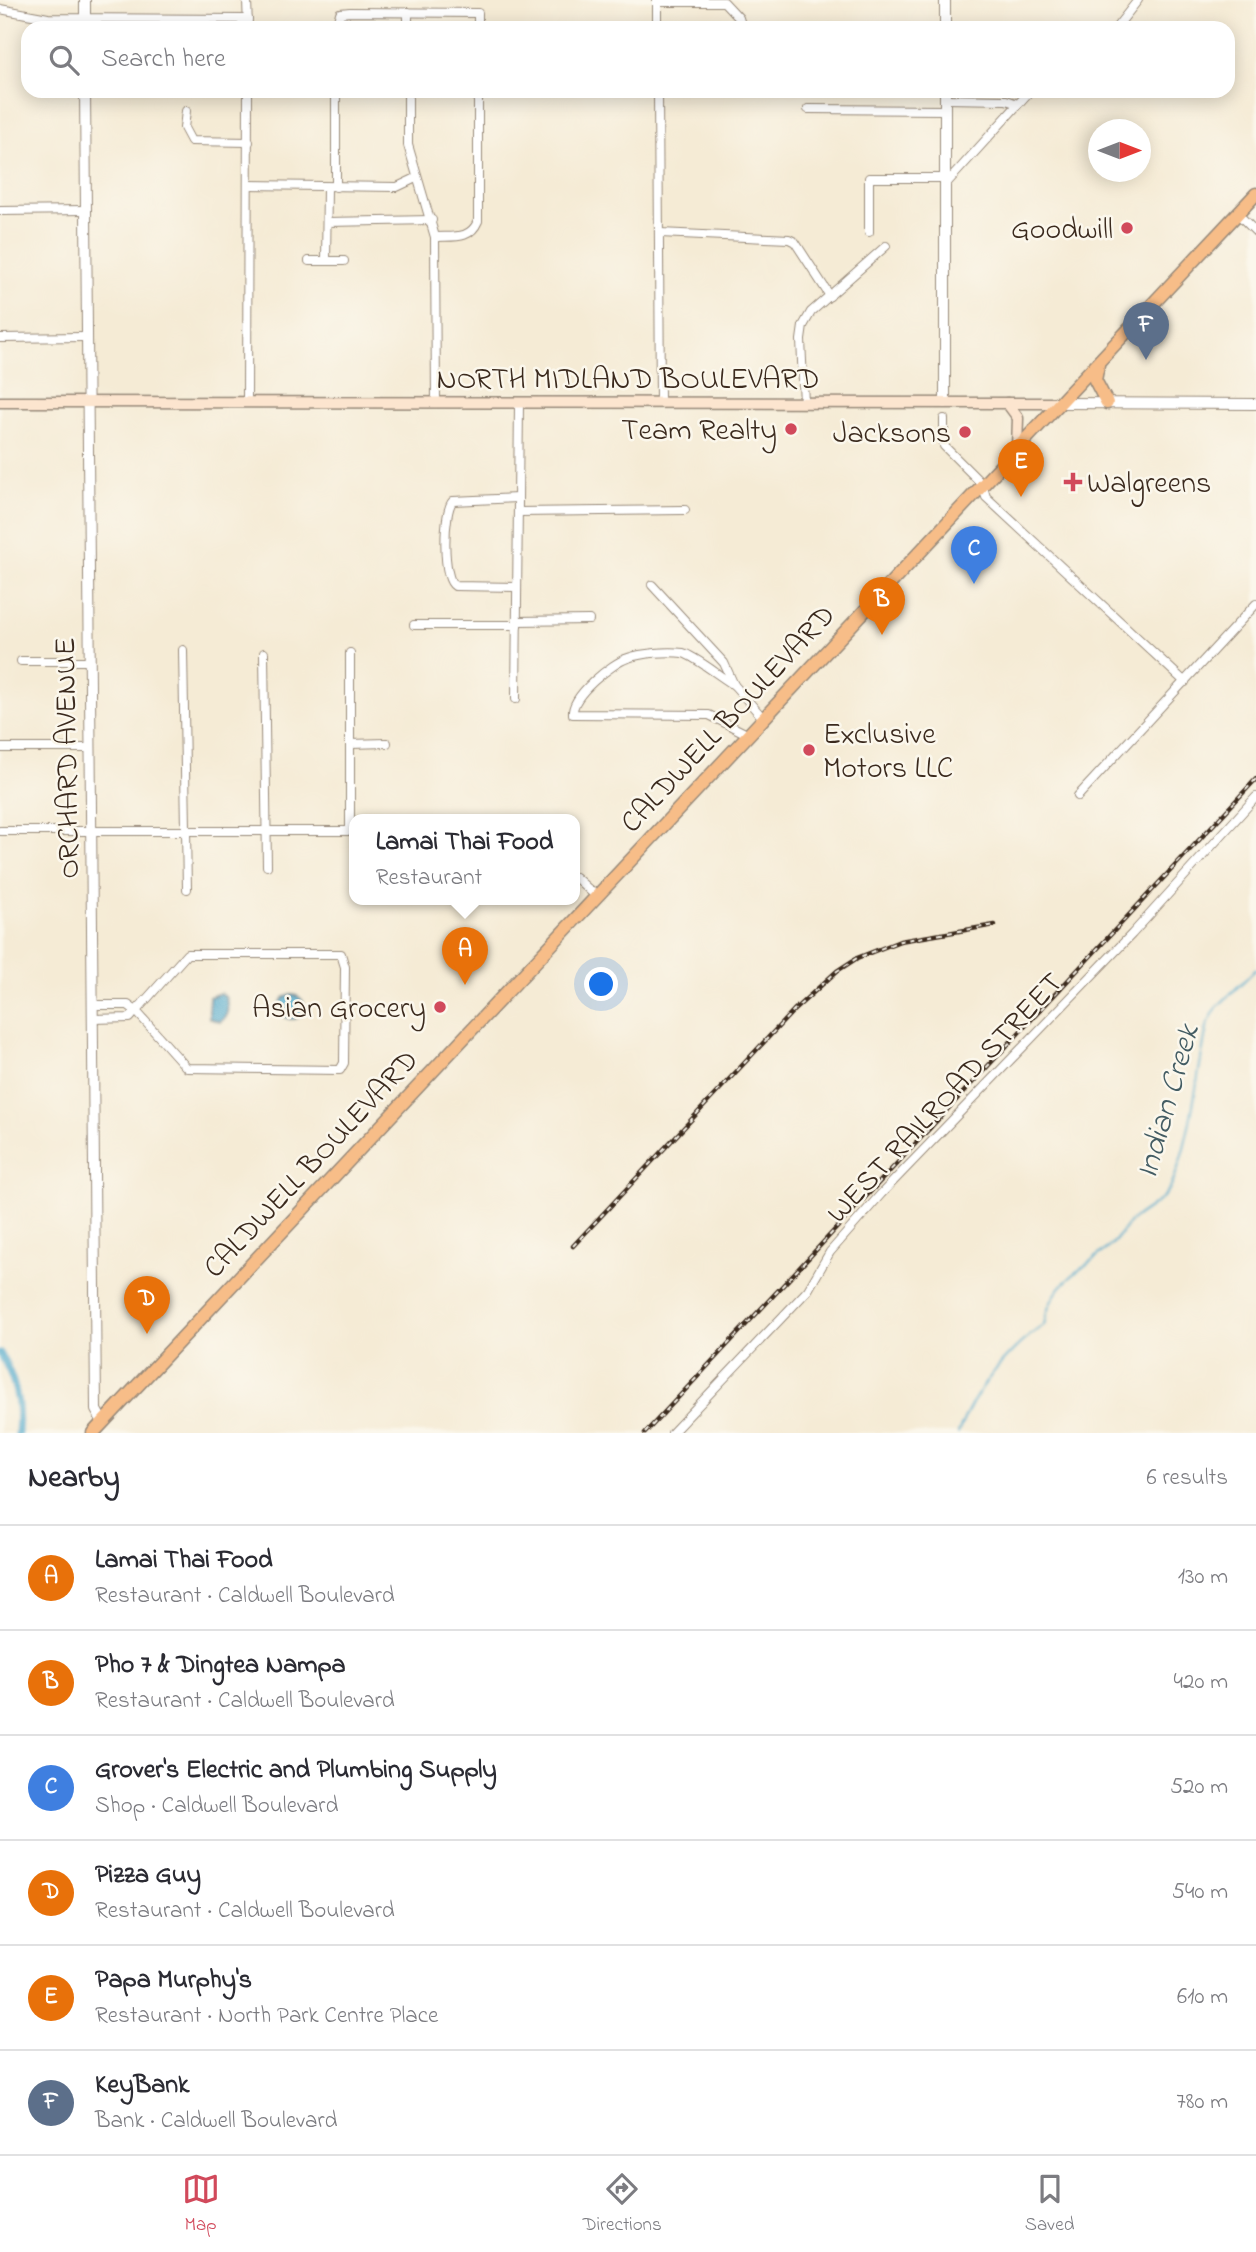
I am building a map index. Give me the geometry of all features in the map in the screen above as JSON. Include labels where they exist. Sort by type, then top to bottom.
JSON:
[{"type":"main road","name":"CALDWELL BOULEVARD","points":[[93,1433],[1256,194]]},
{"type":"main road","points":[[1098,364],[1095,380],[1107,403]]},
{"type":"main road","name":"NORTH MIDLAND BOULEVARD","points":[[0,402],[1060,403]]},
{"type":"main road","points":[[1007,403],[1019,424],[1017,447]]},
{"type":"street","points":[[85,0],[85,21]]},
{"type":"street","points":[[247,0],[248,21]]},
{"type":"street","points":[[945,0],[945,21]]},
{"type":"street","points":[[1122,21],[1138,0]]},
{"type":"street","points":[[657,21],[657,1],[724,2],[740,21]]},
{"type":"street","points":[[0,9],[66,21]]},
{"type":"street","points":[[408,12],[408,21]]},
{"type":"street","points":[[338,21],[340,13],[408,12],[478,13],[478,21]]},
{"type":"street","name":"ORCHARD AVENUE","points":[[85,98],[96,1410],[103,1422]]},
{"type":"street","points":[[247,402],[248,98]]},
{"type":"street","points":[[327,261],[336,98]]},
{"type":"street","points":[[408,98],[408,145],[435,237],[436,402]]},
{"type":"street","points":[[435,237],[465,236],[473,232],[478,221],[478,98]]},
{"type":"street","points":[[658,98],[660,403]]},
{"type":"street","points":[[869,232],[869,178],[945,181],[1024,98]]},
{"type":"street","points":[[808,109],[945,100],[1006,100],[1018,104]]},
{"type":"street","points":[[945,100],[945,403]]},
{"type":"street","points":[[186,111],[184,128],[191,141],[249,142]]},
{"type":"street","points":[[248,186],[397,187],[416,178]]},
{"type":"street","points":[[0,211],[86,210]]},
{"type":"street","points":[[1237,213],[1256,232]]},
{"type":"street","points":[[327,222],[432,220]]},
{"type":"street","points":[[660,233],[789,239],[795,242],[830,296]]},
{"type":"street","points":[[804,403],[803,326],[811,312],[886,246]]},
{"type":"street","points":[[309,261],[344,261]]},
{"type":"street","points":[[0,338],[86,337]]},
{"type":"street","points":[[516,699],[519,403]]},
{"type":"street","name":"NORTH MIDLAND BOULEVARD","points":[[1060,403],[1256,404]]},
{"type":"street","points":[[944,419],[944,446],[982,484],[986,497],[1185,682]]},
{"type":"street","points":[[517,587],[455,586],[447,578],[446,562],[449,504],[453,501],[518,498]]},
{"type":"street","points":[[518,512],[685,510]]},
{"type":"street","points":[[652,585],[724,663],[733,685]]},
{"type":"street","points":[[1079,796],[1256,604]]},
{"type":"street","points":[[414,625],[589,620]]},
{"type":"street","points":[[183,650],[187,889]]},
{"type":"street","points":[[264,653],[267,866]]},
{"type":"street","points":[[350,653],[352,814]]},
{"type":"street","points":[[747,734],[709,715],[573,714],[572,708],[581,694],[610,667],[631,656],[685,653],[733,685],[763,718]]},
{"type":"street","points":[[21,661],[89,661]]},
{"type":"street","points":[[350,744],[387,743]]},
{"type":"street","points":[[0,748],[90,748]]},
{"type":"street","name":"WEST RAILROAD STREET","points":[[672,1433],[808,1290],[830,1252],[881,1194],[1132,933],[1256,797]]},
{"type":"street","points":[[0,831],[349,831]]},
{"type":"street","points":[[580,882],[596,896]]},
{"type":"street","points":[[93,1005],[128,1005],[136,1010],[187,1068],[323,1072],[340,1070],[344,1063],[345,967],[341,954],[187,954],[136,1010],[130,1018],[93,1018]]},
{"type":"water","points":[[220,993],[225,996],[227,1010],[220,1022],[209,1018],[209,997]]},
{"type":"water","points":[[292,995],[301,998],[304,1007],[301,1016],[292,1019],[283,1016],[280,1007],[283,998]]},
{"type":"waterway","name":"Indian Creek","points":[[958,1433],[973,1402],[993,1373],[1017,1347],[1044,1325],[1048,1309],[1061,1286],[1114,1242],[1131,1221],[1168,1192],[1184,1149],[1208,1023],[1217,1007],[1256,969]]},
{"type":"waterway","points":[[0,1353],[16,1392],[18,1433]]},
{"type":"railway","points":[[645,1433],[1256,779]]},
{"type":"railway","points":[[573,1246],[794,1010],[837,971],[857,958],[900,941],[995,925]]},
{"type":"place","name":"Goodwill","points":[[1127,228]]},
{"type":"place","name":"KeyBank","points":[[1146,360]]},
{"type":"place","name":"Team Realty","points":[[791,429]]},
{"type":"place","name":"Jacksons","points":[[965,432]]},
{"type":"place","name":"Walgreens","points":[[1073,482]]},
{"type":"place","name":"Papa Murphy's","points":[[1021,497]]},
{"type":"place","name":"Grover's Electric and Plumbing Supply","points":[[974,584]]},
{"type":"place","name":"Pho 7 & Dingtea Nampa","points":[[882,635]]},
{"type":"place","name":"Exclusive Motors LLC","points":[[809,750]]},
{"type":"place","name":"Lamai Thai Food","points":[[465,985]]},
{"type":"place","name":"Asian Grocery","points":[[440,1007]]},
{"type":"place","name":"Pizza Guy","points":[[147,1334]]}]
